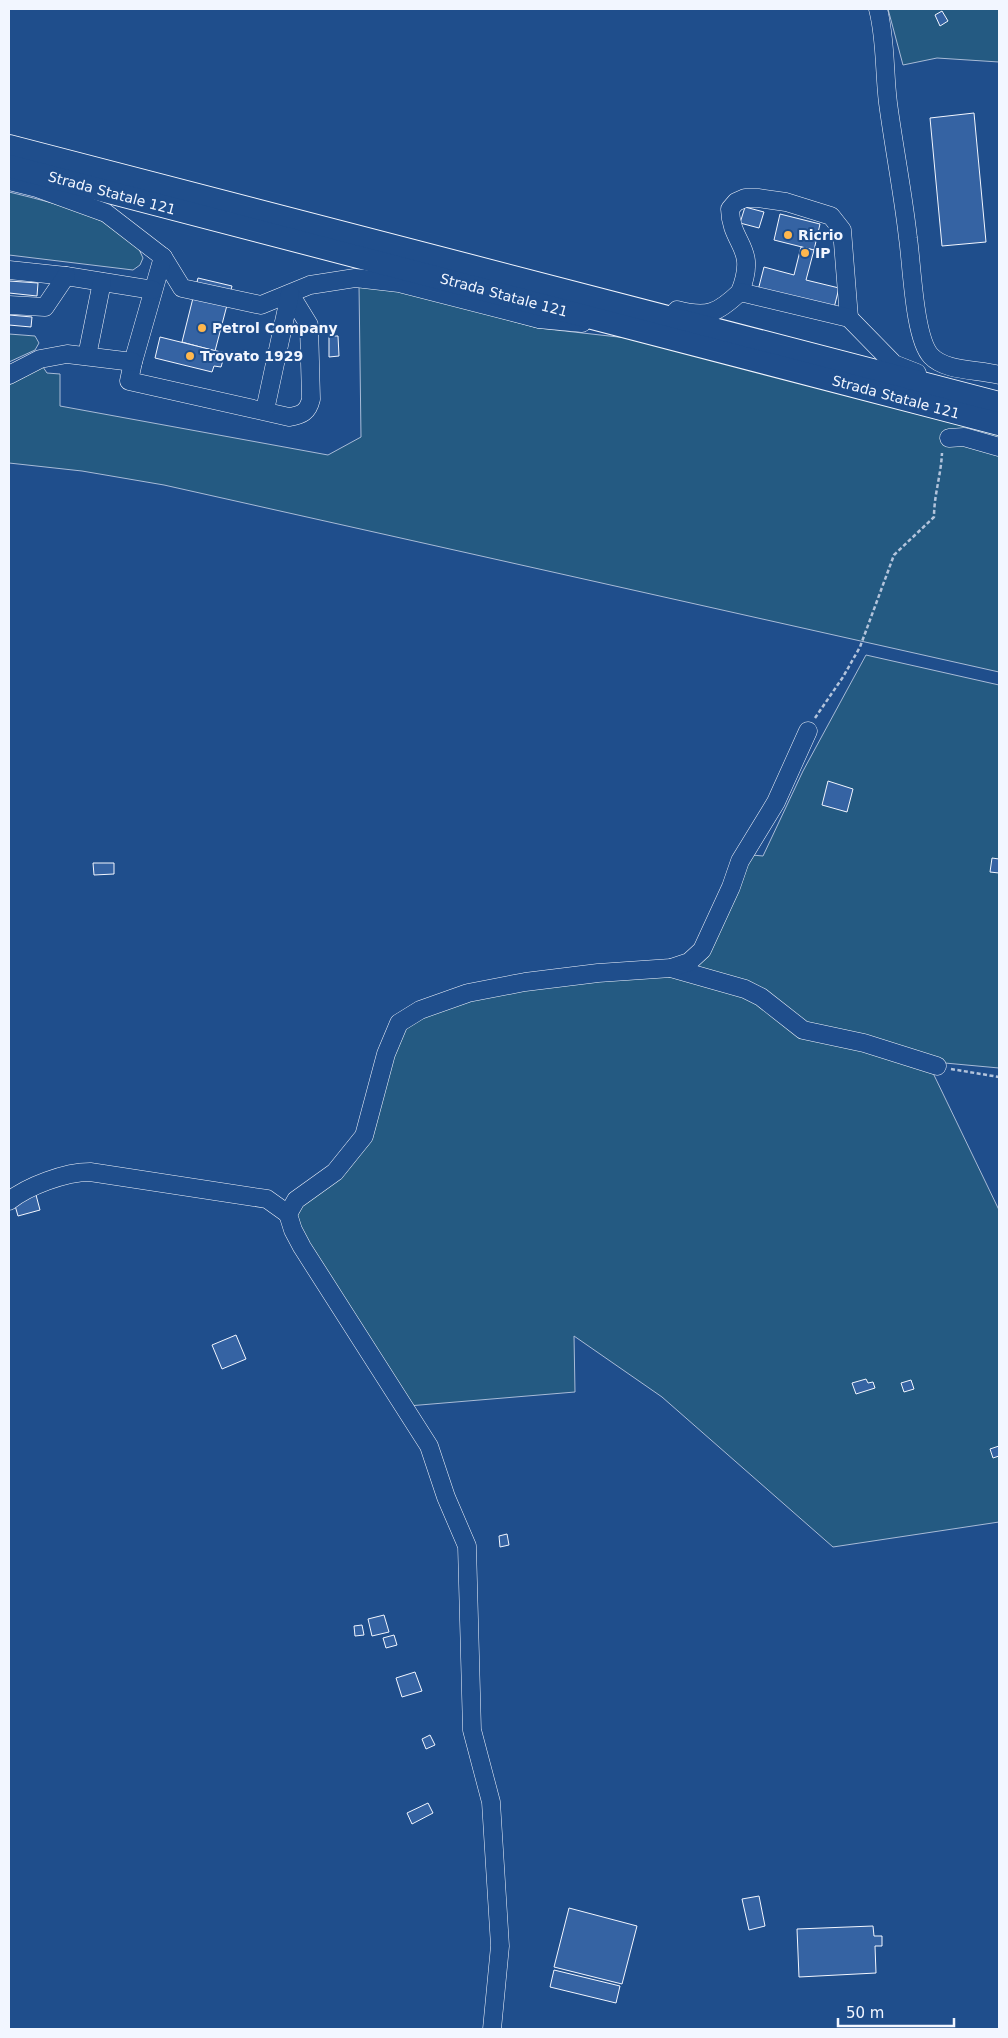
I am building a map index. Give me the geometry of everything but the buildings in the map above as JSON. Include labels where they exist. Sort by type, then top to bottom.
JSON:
[{"type":"main road","name":"Strada Statale 121","points":[[9,146],[999,403]]},
{"type":"main road","name":"Strada Statale 121","points":[[9,166],[999,424]]},
{"type":"lane","points":[[878,9],[883,29],[888,100],[908,235],[918,322],[924,348],[932,358],[948,366],[999,374]]},
{"type":"lane","points":[[9,181],[38,188],[106,213],[163,257],[182,288],[261,306],[310,285],[355,278],[399,283],[539,319],[629,328]]},
{"type":"lane","points":[[466,265],[530,273],[693,314],[722,310],[740,292],[747,265],[746,252],[734,229],[730,209],[736,202],[744,198],[786,202],[831,216],[842,230],[849,318]]},
{"type":"lane","points":[[163,257],[133,362],[130,381],[290,417],[301,415],[308,408],[311,399],[309,325],[290,294]]},
{"type":"lane","points":[[9,270],[66,276],[154,290]]},
{"type":"lane","points":[[9,306],[45,307],[66,276]]},
{"type":"lane","points":[[87,356],[102,282]]},
{"type":"lane","points":[[740,292],[849,318],[894,364],[909,371],[999,395]]},
{"type":"lane","points":[[265,410],[290,294]]},
{"type":"lane","points":[[9,375],[40,359],[56,355],[87,356],[133,362]]},
{"type":"lane","points":[[949,438],[964,436],[999,447]]},
{"type":"lane","points":[[288,1214],[296,1200],[335,1172],[364,1136],[372,1112],[386,1054],[399,1023],[420,1010],[468,993],[525,982],[671,968],[689,962],[702,950],[731,886],[740,861],[776,802],[808,731]]},
{"type":"lane","points":[[671,968],[745,989],[761,997],[803,1030],[864,1043],[937,1066]]},
{"type":"lane","points":[[9,1201],[58,1177],[78,1172],[90,1172],[267,1199],[288,1214],[293,1230],[302,1247],[429,1446],[446,1497],[467,1546],[472,1730],[491,1802],[500,1946],[492,2029]]},
{"type":"path","points":[[808,731],[860,647],[894,555],[934,517],[934,494],[941,477],[942,453],[949,438]]},
{"type":"path","points":[[937,1066],[999,1077]]},
{"type":"shaded area","points":[[888,9],[999,9],[999,62],[937,58],[903,65]]},
{"type":"shaded area","points":[[9,192],[85,214],[122,232],[135,244],[143,258],[140,265],[133,270],[9,255]]},
{"type":"shaded area","points":[[359,285],[379,285],[538,328],[627,338],[999,435],[999,672],[164,485],[82,471],[9,463],[9,385],[43,367],[47,373],[60,374],[60,406],[328,455],[361,437]]},
{"type":"shaded area","points":[[9,334],[35,336],[39,343],[35,350],[9,362]]},
{"type":"shaded area","points":[[866,655],[999,685],[999,1068],[934,1062],[810,1026],[686,967],[752,855],[763,856],[803,771]]},
{"type":"shaded area","points":[[674,975],[750,996],[847,1045],[933,1073],[999,1210],[999,1522],[833,1547],[662,1397],[574,1336],[575,1392],[408,1406],[309,1249],[294,1214],[302,1202],[349,1166],[401,1028],[420,1015],[522,987]]},
{"type":"place","name":"Ricrio","points":[[788,235]]},
{"type":"place","name":"IP","points":[[805,253]]},
{"type":"place","name":"Petrol Company","points":[[202,328]]},
{"type":"place","name":"Trovato 1929","points":[[190,356]]}]
